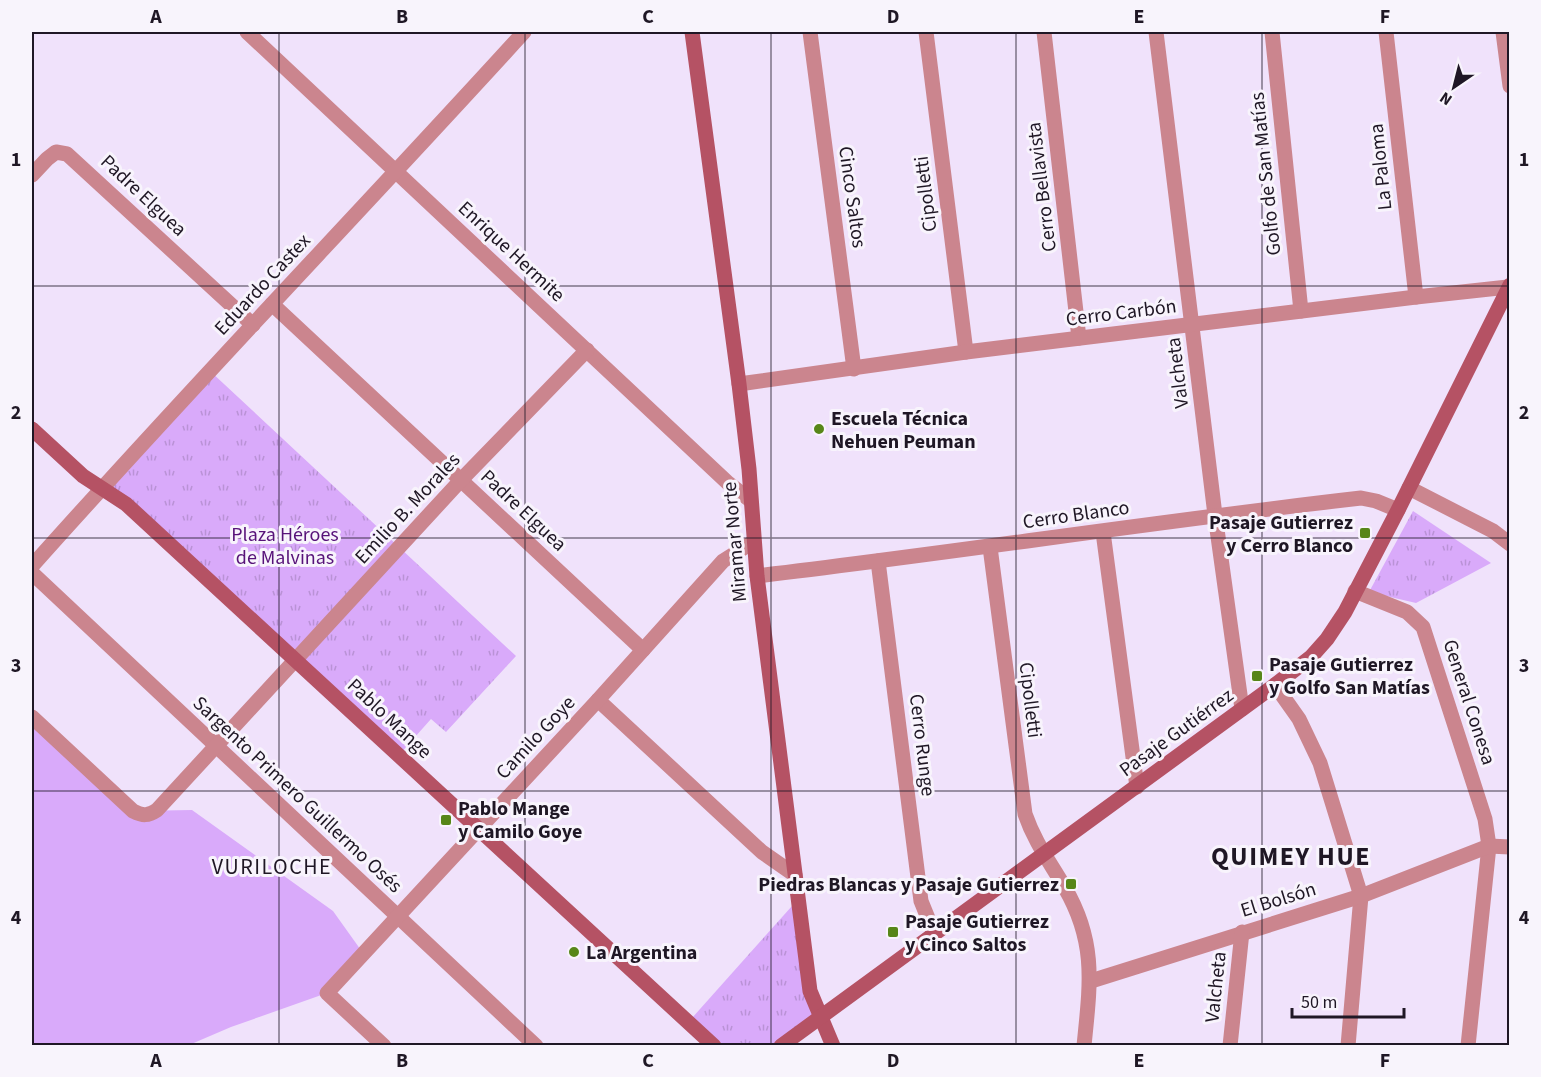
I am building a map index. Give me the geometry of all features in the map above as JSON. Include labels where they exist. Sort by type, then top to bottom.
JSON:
[{"type":"street","name":"Enrique Hermite","points":[[246,32],[728,483],[750,501]]},
{"type":"street","name":"Eduardo Castex","points":[[32,566],[101,487],[397,172],[524,32]]},
{"type":"street","name":"Miramar Norte","points":[[692,32],[739,384],[753,542],[810,991],[832,1046]]},
{"type":"street","name":"Cinco Saltos","points":[[810,32],[854,369]]},
{"type":"street","name":"Cipolletti","points":[[926,32],[966,352]]},
{"type":"street","name":"Cerro Bellavista","points":[[1044,32],[1079,338]]},
{"type":"street","name":"Valcheta","points":[[1156,32],[1215,514],[1242,709]]},
{"type":"street","name":"Golfo de San Matías","points":[[1272,32],[1301,311]]},
{"type":"street","name":"La Paloma","points":[[1386,32],[1416,297]]},
{"type":"street","points":[[1503,32],[1509,86]]},
{"type":"street","name":"Padre Elguea","points":[[32,175],[56,152],[67,154],[253,324]]},
{"type":"street","name":"Cerro Carbón","points":[[739,384],[966,352],[1416,297],[1509,288]]},
{"type":"street","name":"Pasaje Gutiérrez","points":[[781,1046],[1275,686],[1311,657],[1327,639],[1355,591],[1509,288]]},
{"type":"street","name":"Padre Elguea","points":[[272,304],[643,650]]},
{"type":"street","name":"Emilio B. Morales","points":[[32,717],[133,811],[141,815],[149,815],[157,810],[461,480],[586,350]]},
{"type":"street","name":"Pablo Mange","points":[[32,429],[83,476],[126,504],[714,1046]]},
{"type":"street","points":[[1409,488],[1493,531],[1509,543]]},
{"type":"street","name":"Cerro Blanco","points":[[757,576],[1103,532],[1215,514],[1360,498],[1376,501],[1398,510]]},
{"type":"street","points":[[1103,532],[1137,787]]},
{"type":"street","name":"Camilo Goye","points":[[384,1046],[327,993],[723,561],[753,542]]},
{"type":"street","name":"Cipolletti","points":[[990,547],[1025,814],[1043,855],[1065,888],[1080,920],[1087,945],[1091,981],[1084,1046]]},
{"type":"street","name":"Cerro Runge","points":[[878,561],[921,901],[934,933]]},
{"type":"street","name":"Sargento Primero Guillermo Osés","points":[[32,573],[536,1046]]},
{"type":"street","name":"General Conesa","points":[[1355,591],[1407,612],[1423,627],[1485,819],[1489,846],[1468,1046]]},
{"type":"street","points":[[1275,686],[1299,718],[1320,764],[1361,896],[1348,1046]]},
{"type":"street","points":[[598,700],[762,852],[795,875]]},
{"type":"street","name":"El Bolsón","points":[[1091,981],[1361,896],[1489,846],[1509,847]]},
{"type":"street","name":"Valcheta","points":[[1230,1046],[1242,932]]},
{"type":"green space","name":"Plaza Héroes de Malvinas","points":[[210,371],[516,656],[446,732],[431,719],[399,755],[101,487]]},
{"type":"green space","points":[[1413,511],[1491,563],[1416,603],[1369,592]]},
{"type":"green space","points":[[32,717],[133,811],[192,810],[333,911],[363,953],[327,993],[231,1027],[189,1045],[32,1045]]},
{"type":"green space","points":[[792,906],[815,1014],[773,1046],[722,1045],[692,1018]]},
{"type":"place","name":"Escuela Técnica Nehuen Peuman","points":[[819,429]]},
{"type":"place","name":"Pasaje Gutierrez y Cerro Blanco","points":[[1365,533]]},
{"type":"place","name":"Pasaje Gutierrez y Golfo San Matías","points":[[1257,676]]},
{"type":"place","name":"Pablo Mange y Camilo Goye","points":[[446,820]]},
{"type":"place","name":"Piedras Blancas y Pasaje Gutierrez","points":[[1071,884]]},
{"type":"place","name":"Pasaje Gutierrez y Cinco Saltos","points":[[893,932]]},
{"type":"place","name":"La Argentina","points":[[574,952]]},
{"type":"district","name":"QUIMEY HUE","points":[[1291,856]]},
{"type":"district","name":"VURILOCHE","points":[[272,866]]}]
